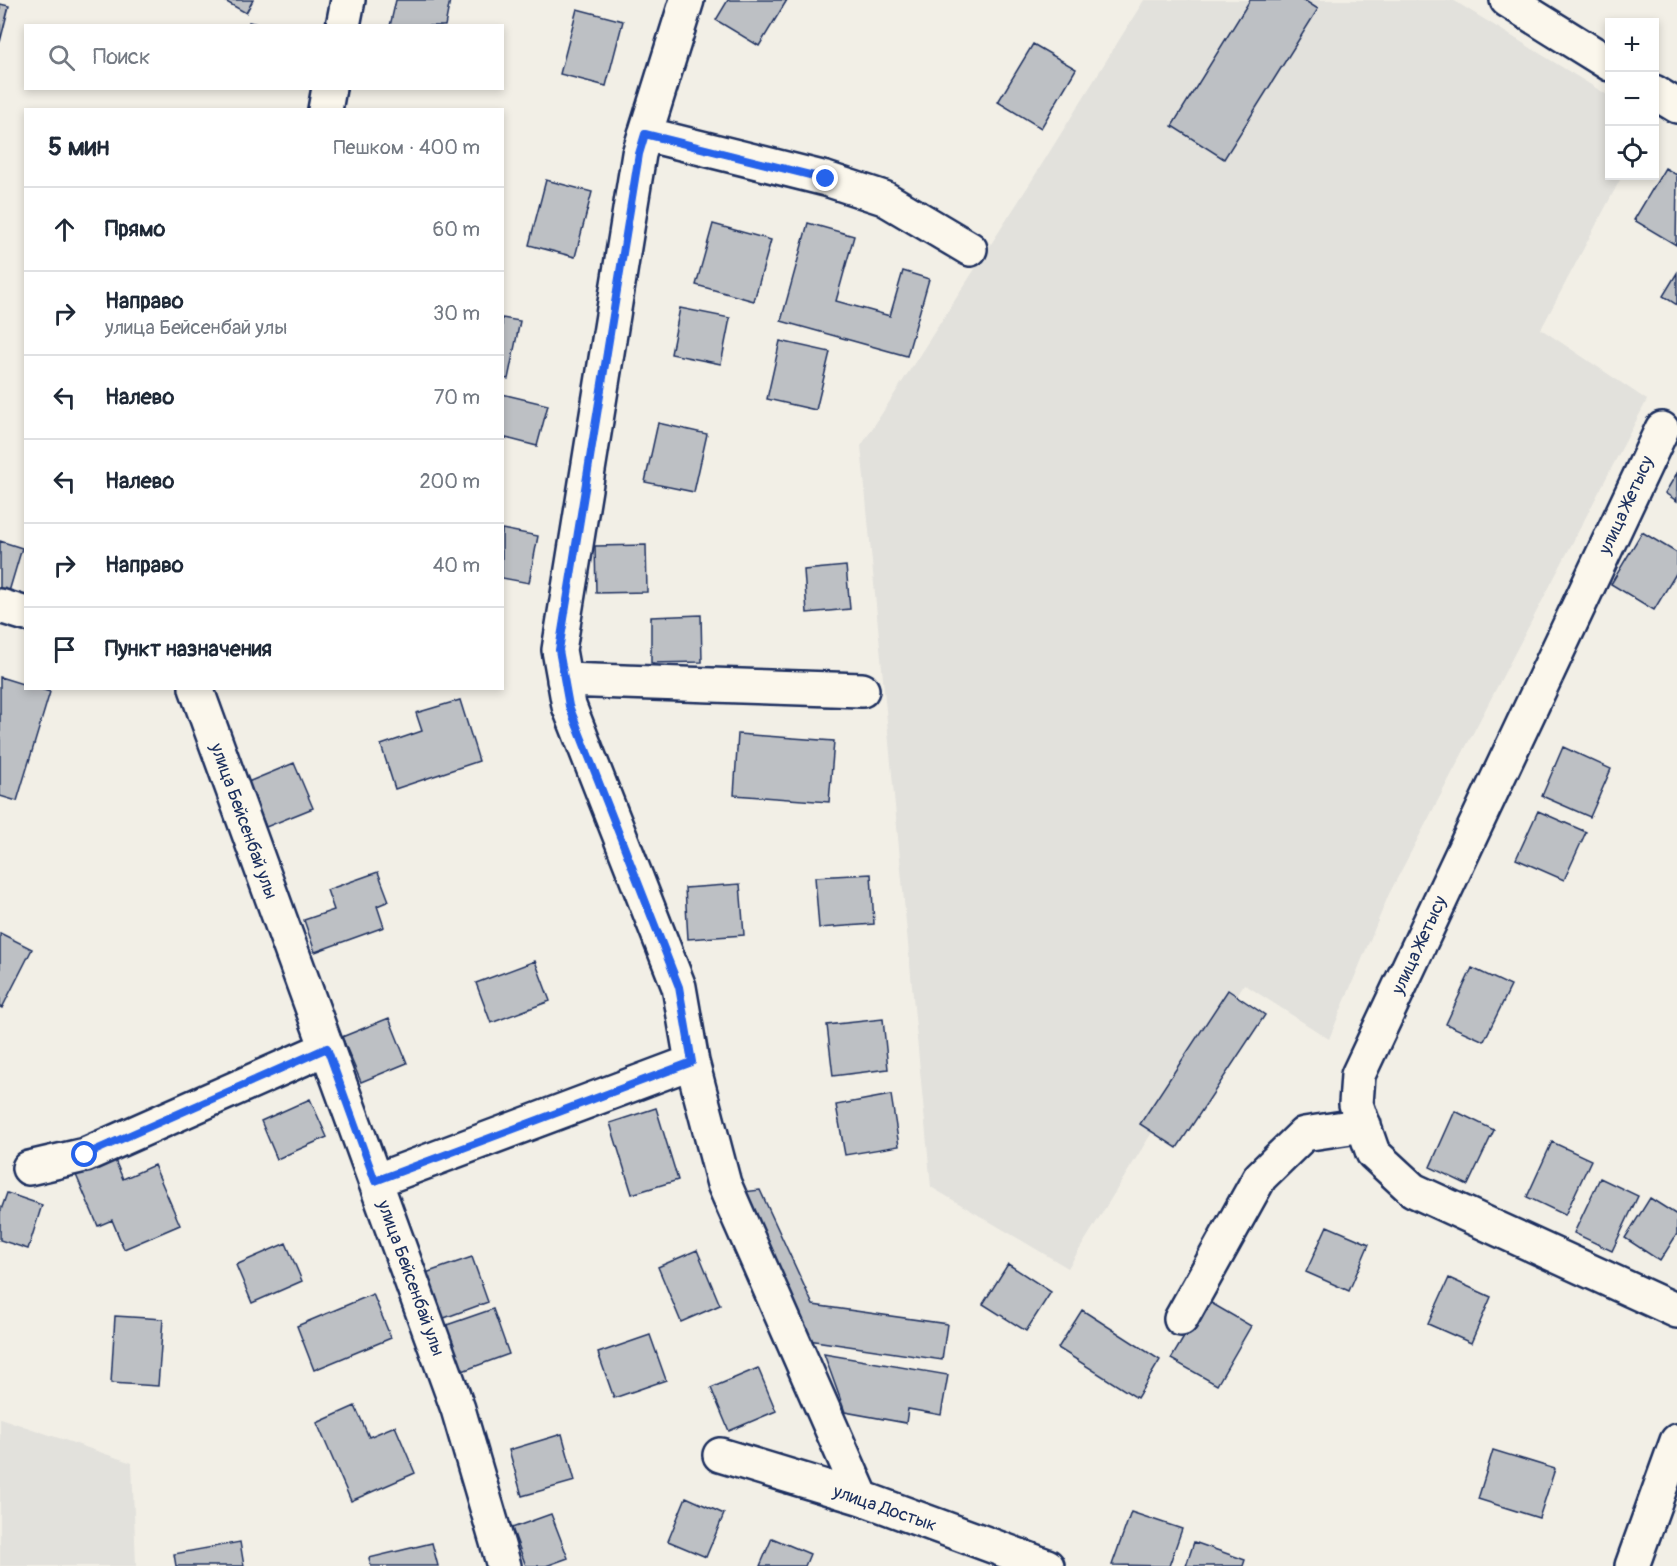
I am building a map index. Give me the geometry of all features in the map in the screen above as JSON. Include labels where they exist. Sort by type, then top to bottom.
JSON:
[{"type":"street","points":[[343,24],[348,0]]},
{"type":"street","points":[[687,0],[639,154],[559,650],[569,706],[679,987],[692,1062],[724,1184],[861,1498]]},
{"type":"street","points":[[1507,0],[1605,61]]},
{"type":"street","points":[[325,108],[329,90]]},
{"type":"street","points":[[1659,95],[1677,106]]},
{"type":"street","points":[[645,134],[826,179],[884,198],[970,249]]},
{"type":"street","name":"улица Жетысу","points":[[1662,429],[1358,1075],[1356,1104],[1373,1153],[1413,1190],[1677,1311]]},
{"type":"street","points":[[0,606],[24,613]]},
{"type":"street","points":[[564,680],[862,690]]},
{"type":"street","name":"улица Бейсенбай улы","points":[[197,690],[458,1409],[504,1566]]},
{"type":"street","points":[[29,1168],[85,1155],[327,1048]]},
{"type":"street","points":[[375,1181],[692,1062]]},
{"type":"street","points":[[1181,1319],[1260,1176],[1304,1134],[1364,1125]]},
{"type":"street","points":[[1632,1566],[1677,1441]]},
{"type":"street","name":"улица Достык","points":[[720,1455],[861,1498],[1047,1566]]},
{"type":"shaded area","points":[[1144,0],[1453,0],[1605,94],[1605,180],[1620,180],[1541,329],[1647,400],[1389,894],[1329,1039],[1244,984],[1068,1268],[931,1187],[861,446],[1029,185]]},
{"type":"shaded area","points":[[0,1418],[132,1463],[136,1566],[0,1566]]},
{"type":"building","points":[[223,0],[253,0],[246,13]]},
{"type":"building","points":[[396,0],[450,0],[445,24],[390,24]]},
{"type":"building","points":[[728,0],[787,0],[759,46],[716,20]]},
{"type":"building","points":[[1250,0],[1304,0],[1318,9],[1224,159],[1172,126]]},
{"type":"building","points":[[0,4],[9,6],[0,42]]},
{"type":"building","points":[[577,9],[623,21],[606,86],[560,74]]},
{"type":"building","points":[[1033,44],[1076,69],[1041,128],[998,102]]},
{"type":"building","points":[[1665,168],[1677,175],[1676,245],[1634,220]]},
{"type":"building","points":[[546,180],[592,192],[575,257],[529,245]]},
{"type":"building","points":[[808,223],[854,236],[836,301],[890,316],[903,271],[929,279],[907,356],[781,321]]},
{"type":"building","points":[[713,224],[771,240],[754,301],[696,285]]},
{"type":"building","points":[[1677,273],[1677,305],[1663,296]]},
{"type":"building","points":[[680,308],[730,318],[721,364],[671,354]]},
{"type":"building","points":[[504,318],[520,321],[508,379],[504,378]]},
{"type":"building","points":[[780,341],[830,352],[816,410],[767,399]]},
{"type":"building","points":[[504,394],[548,405],[537,446],[504,438]]},
{"type":"building","points":[[658,423],[707,434],[694,492],[645,482]]},
{"type":"building","points":[[1677,473],[1677,501],[1665,493]]},
{"type":"building","points":[[504,529],[538,536],[529,583],[504,578]]},
{"type":"building","points":[[1642,532],[1677,553],[1677,572],[1654,610],[1611,584]]},
{"type":"building","points":[[0,541],[22,548],[8,595],[0,593]]},
{"type":"building","points":[[646,545],[647,592],[596,593],[595,546]]},
{"type":"building","points":[[846,566],[850,609],[807,613],[804,570]]},
{"type":"building","points":[[701,615],[702,662],[651,663],[651,617]]},
{"type":"building","points":[[0,677],[24,684],[24,690],[50,692],[17,801],[0,796]]},
{"type":"building","points":[[460,700],[479,761],[395,789],[381,745],[422,731],[416,713]]},
{"type":"building","points":[[738,734],[834,741],[829,802],[734,795]]},
{"type":"building","points":[[1563,747],[1611,769],[1590,817],[1542,796]]},
{"type":"building","points":[[294,763],[313,808],[266,827],[248,782]]},
{"type":"building","points":[[1538,811],[1586,832],[1564,880],[1516,859]]},
{"type":"building","points":[[378,872],[389,901],[377,906],[384,927],[315,952],[304,920],[334,910],[327,890]]},
{"type":"building","points":[[871,874],[874,924],[819,928],[815,877]]},
{"type":"building","points":[[740,884],[744,935],[688,939],[685,888]]},
{"type":"building","points":[[0,933],[32,949],[2,1008],[0,1007]]},
{"type":"building","points":[[535,961],[550,1001],[491,1023],[476,983]]},
{"type":"building","points":[[1472,968],[1511,986],[1484,1041],[1446,1024]]},
{"type":"building","points":[[1228,990],[1265,1015],[1177,1148],[1140,1124]]},
{"type":"building","points":[[389,1018],[407,1063],[361,1082],[342,1037]]},
{"type":"building","points":[[883,1019],[888,1069],[833,1076],[827,1025]]},
{"type":"building","points":[[891,1095],[899,1146],[845,1155],[836,1105]]},
{"type":"building","points":[[310,1099],[327,1137],[277,1159],[261,1121]]},
{"type":"building","points":[[656,1108],[678,1180],[632,1194],[610,1123]]},
{"type":"building","points":[[1455,1111],[1494,1130],[1468,1185],[1430,1167]]},
{"type":"building","points":[[1552,1142],[1591,1160],[1565,1215],[1527,1197]]},
{"type":"building","points":[[114,1158],[123,1179],[154,1165],[180,1225],[124,1249],[112,1220],[98,1226],[76,1175]]},
{"type":"building","points":[[1600,1178],[1638,1196],[1612,1251],[1574,1233]]},
{"type":"building","points":[[760,1190],[813,1305],[947,1324],[942,1360],[795,1338],[726,1194]]},
{"type":"building","points":[[7,1193],[42,1205],[28,1249],[0,1240],[0,1213]]},
{"type":"building","points":[[1650,1198],[1677,1215],[1677,1234],[1660,1261],[1625,1238]]},
{"type":"building","points":[[1327,1226],[1369,1244],[1349,1291],[1306,1272]]},
{"type":"building","points":[[286,1243],[302,1281],[252,1303],[236,1265]]},
{"type":"building","points":[[697,1250],[720,1305],[681,1322],[658,1267]]},
{"type":"building","points":[[472,1257],[488,1302],[436,1321],[420,1275]]},
{"type":"building","points":[[1008,1264],[1051,1292],[1026,1331],[983,1304]]},
{"type":"building","points":[[1449,1278],[1491,1297],[1471,1343],[1428,1324]]},
{"type":"building","points":[[373,1294],[391,1338],[314,1370],[297,1326]]},
{"type":"building","points":[[1206,1300],[1251,1326],[1217,1385],[1171,1359]]},
{"type":"building","points":[[493,1309],[509,1354],[457,1373],[441,1327]]},
{"type":"building","points":[[1082,1310],[1160,1360],[1137,1398],[1058,1348]]},
{"type":"building","points":[[115,1316],[163,1319],[158,1386],[111,1383]]},
{"type":"building","points":[[650,1335],[666,1380],[614,1398],[598,1353]]},
{"type":"building","points":[[824,1354],[948,1375],[941,1415],[908,1409],[906,1423],[845,1412]]},
{"type":"building","points":[[758,1368],[776,1411],[729,1431],[711,1388]]},
{"type":"building","points":[[355,1406],[369,1437],[395,1426],[415,1473],[351,1501],[317,1423]]},
{"type":"building","points":[[562,1434],[575,1481],[522,1496],[509,1450]]},
{"type":"building","points":[[1493,1450],[1555,1469],[1539,1518],[1478,1499]]},
{"type":"building","points":[[686,1497],[724,1514],[706,1557],[668,1541]]},
{"type":"building","points":[[1131,1512],[1182,1529],[1169,1566],[1112,1565]]},
{"type":"building","points":[[551,1514],[568,1558],[546,1566],[526,1566],[512,1528]]},
{"type":"building","points":[[772,1538],[810,1554],[805,1566],[760,1566]]},
{"type":"building","points":[[240,1542],[244,1566],[176,1566],[174,1554]]},
{"type":"building","points":[[1194,1542],[1245,1560],[1243,1566],[1186,1566]]},
{"type":"building","points":[[432,1543],[438,1566],[371,1566],[369,1558]]},
{"type":"route","points":[[85,1155],[327,1048],[375,1181],[692,1062],[679,987],[569,706],[559,650],[639,154],[645,134],[826,179]]}]
